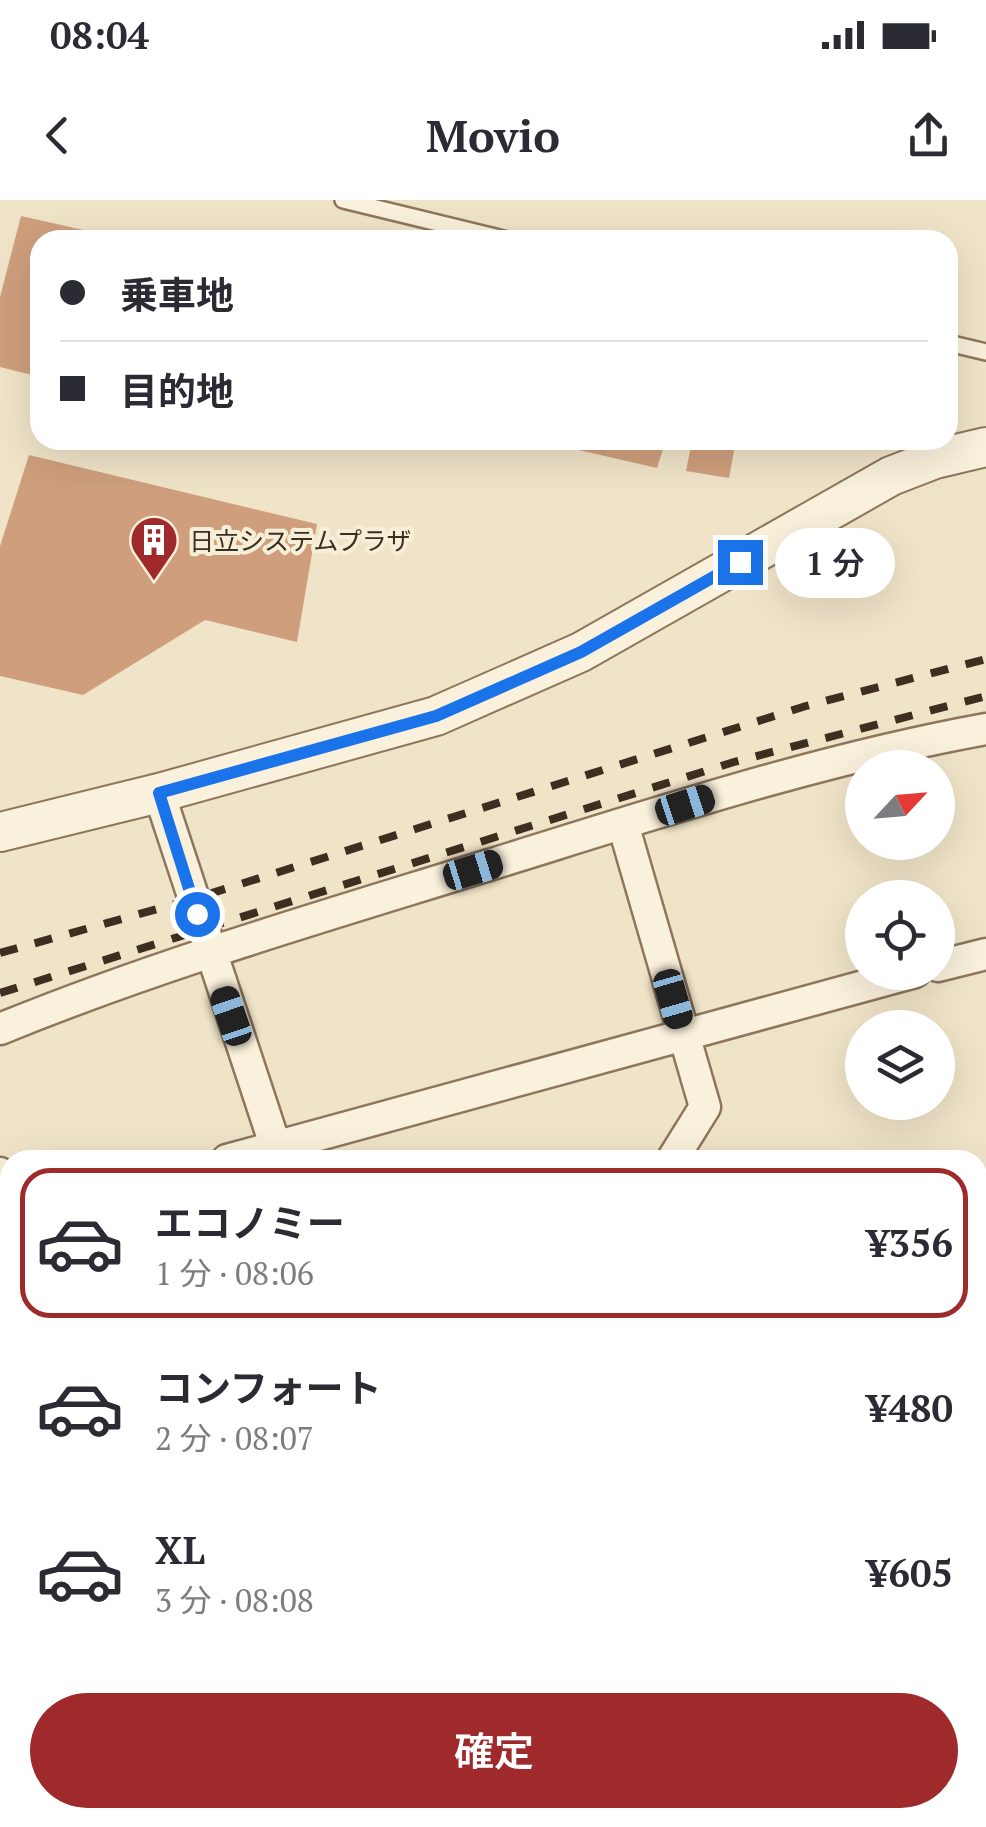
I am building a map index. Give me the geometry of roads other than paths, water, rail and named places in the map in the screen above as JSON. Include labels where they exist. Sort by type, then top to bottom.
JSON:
[{"type":"street","points":[[0,832],[159,793],[436,716],[581,652],[891,476],[935,459],[986,447]]},
{"type":"street","points":[[0,1029],[209,952],[794,772],[896,746],[986,729]]},
{"type":"street","points":[[159,793],[277,1150]]},
{"type":"street","points":[[624,824],[705,1107],[678,1150]]},
{"type":"street","points":[[955,962],[986,954]]},
{"type":"street","points":[[288,1150],[848,990]]},
{"type":"lane","points":[[343,200],[467,230]]},
{"type":"lane","points":[[958,346],[986,352]]},
{"type":"railway","points":[[0,953],[193,899],[806,706],[986,659]]},
{"type":"railway","points":[[0,993],[734,762],[986,696]]},
{"type":"place","name":"日立システムプラザ","points":[[154,582]]}]
